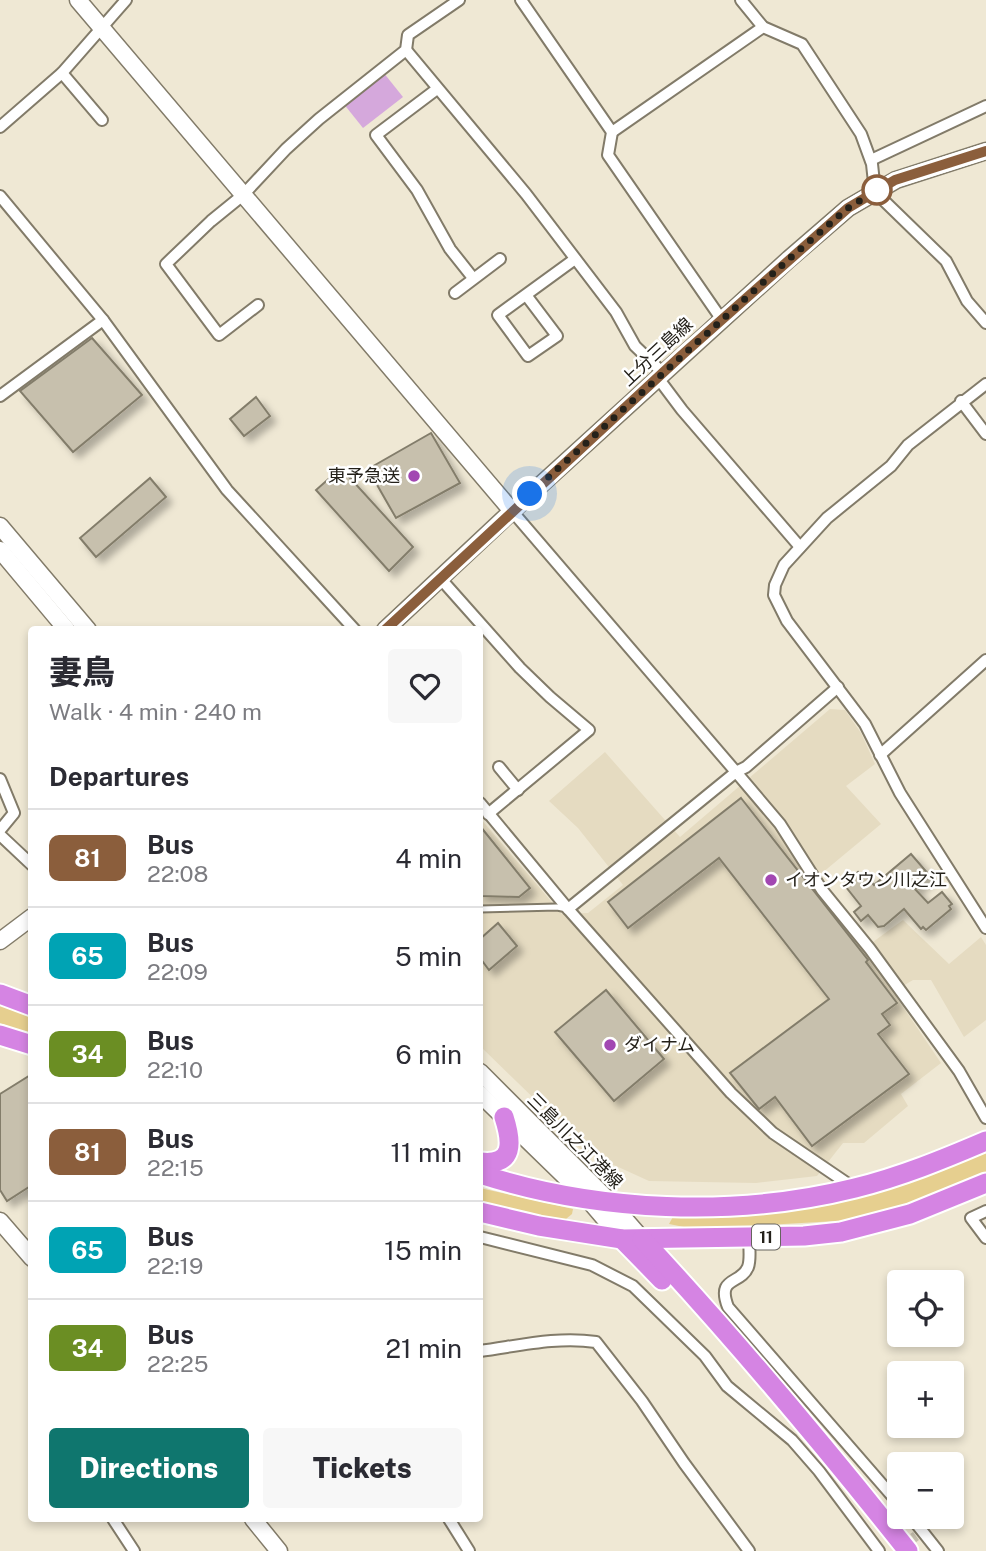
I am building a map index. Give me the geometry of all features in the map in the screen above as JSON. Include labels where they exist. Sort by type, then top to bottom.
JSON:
[{"type":"highway","points":[[0,995],[28,1005]]},
{"type":"highway","points":[[0,1035],[28,1044]]},
{"type":"highway","points":[[483,1162],[492,1164],[500,1161],[510,1148],[510,1136],[504,1117]]},
{"type":"highway","name":"11","points":[[483,1175],[500,1181],[587,1198],[654,1205],[749,1204],[855,1188],[916,1169],[986,1141]]},
{"type":"highway","name":"11","points":[[483,1213],[539,1226],[632,1239],[804,1236],[841,1232],[910,1214],[986,1183]]},
{"type":"highway","points":[[632,1239],[690,1291],[857,1486],[915,1539]]},
{"type":"main road","points":[[78,0],[512,511]]},
{"type":"main road","name":"上分三島線","points":[[389,626],[660,376],[848,208],[895,180],[986,151]]},
{"type":"main road","points":[[0,526],[85,626]]},
{"type":"main road","points":[[0,550],[64,626]]},
{"type":"main road","points":[[0,941],[28,920]]},
{"type":"main road","name":"三島川之江港線","points":[[483,1075],[608,1200],[632,1239]]},
{"type":"main road","name":"三島川之江港線","points":[[483,1097],[632,1239]]},
{"type":"main road","points":[[1,1223],[28,1253]]},
{"type":"main road","points":[[255,1522],[279,1551]]},
{"type":"street","points":[[0,127],[62,73],[126,0]]},
{"type":"street","points":[[258,305],[219,335],[166,264],[243,195],[319,118],[406,50],[408,35],[459,0]]},
{"type":"street","points":[[521,0],[612,132],[608,155],[722,320]]},
{"type":"street","points":[[741,0],[763,27],[802,44],[861,134],[871,160],[875,192],[946,261],[967,301],[986,323]]},
{"type":"street","points":[[612,132],[763,27]]},
{"type":"street","points":[[406,50],[499,160],[616,312],[635,346],[660,376],[682,410],[800,547]]},
{"type":"street","points":[[62,73],[103,120]]},
{"type":"street","points":[[437,89],[376,135],[417,190],[450,249],[473,278]]},
{"type":"street","points":[[871,160],[986,106]]},
{"type":"street","points":[[0,196],[103,320],[227,490],[351,626]]},
{"type":"street","points":[[455,293],[500,258]]},
{"type":"street","points":[[526,295],[557,336],[528,356],[498,316],[526,295],[575,259]]},
{"type":"street","points":[[2,390],[103,320]]},
{"type":"street","points":[[986,384],[908,445],[891,466],[827,519],[784,565],[774,595],[787,621],[864,724],[900,793],[986,928]]},
{"type":"street","points":[[961,401],[986,434]]},
{"type":"street","points":[[512,511],[780,824],[822,890],[870,949],[959,1071],[986,1118]]},
{"type":"street","points":[[440,578],[483,626]]},
{"type":"street","points":[[483,626],[520,668],[589,730],[488,814]]},
{"type":"street","points":[[880,755],[986,660]]},
{"type":"street","points":[[568,909],[746,767],[838,687]]},
{"type":"street","points":[[499,767],[517,790]]},
{"type":"street","points":[[0,779],[14,813],[0,830]]},
{"type":"street","points":[[483,807],[568,909],[731,1093],[773,1133],[855,1188]]},
{"type":"street","points":[[0,835],[28,861]]},
{"type":"street","points":[[986,1211],[971,1218],[986,1238]]},
{"type":"street","points":[[483,1238],[592,1265],[633,1286],[705,1356],[727,1386],[792,1440],[819,1471],[879,1551]]},
{"type":"street","points":[[749,1238],[748,1267],[726,1287],[724,1297],[728,1307],[887,1490]]},
{"type":"street","points":[[483,1351],[545,1341],[581,1339],[596,1342],[642,1401],[749,1551]]},
{"type":"street","points":[[115,1522],[134,1551]]},
{"type":"street","points":[[451,1522],[469,1551]]},
{"type":"street","points":[[915,1539],[938,1551]]},
{"type":"lane","points":[[483,909],[568,909]]},
{"type":"shaded area","points":[[383,72],[403,97],[363,128],[343,103]]},
{"type":"shaded area","name":"イオンタウン川之江","points":[[830,709],[845,710],[861,733],[875,764],[846,786],[881,824],[810,883],[862,950],[903,920],[949,964],[981,937],[986,945],[986,1020],[964,1037],[931,980],[913,980],[893,992],[941,1063],[901,1094],[908,1106],[864,1143],[843,1143],[817,1176],[756,1183],[649,1181],[581,1150],[549,1113],[483,1049],[483,822],[562,914],[588,913],[623,885],[578,828],[549,801],[605,752],[680,837]]},
{"type":"shaded area","points":[[0,1001],[28,1012],[28,1034],[0,1023]]},
{"type":"shaded area","points":[[986,1153],[986,1174],[915,1203],[854,1220],[733,1227],[684,1227],[669,1224],[674,1215],[923,1176]]},
{"type":"shaded area","points":[[483,1189],[573,1209],[566,1219],[555,1220],[483,1203]]},
{"type":"building","points":[[92,338],[142,395],[73,452],[20,391]]},
{"type":"building","points":[[256,397],[270,416],[244,436],[230,419]]},
{"type":"building","name":"東予急送","points":[[431,433],[460,483],[396,518],[368,469]]},
{"type":"building","points":[[341,468],[413,547],[389,571],[316,490]]},
{"type":"building","points":[[150,478],[166,497],[96,557],[80,538]]},
{"type":"building","points":[[741,798],[868,960],[866,962],[897,1003],[882,1014],[890,1025],[878,1034],[909,1074],[812,1146],[775,1097],[759,1109],[730,1073],[829,999],[719,858],[628,928],[608,902]]},
{"type":"building","points":[[483,830],[530,888],[519,897],[483,896]]},
{"type":"building","points":[[911,854],[930,876],[915,889],[928,903],[942,892],[952,904],[949,906],[951,909],[926,930],[923,927],[921,929],[904,909],[884,926],[878,927],[868,915],[861,921],[854,912],[861,906],[845,883],[858,872],[874,885]]},
{"type":"building","points":[[498,923],[517,946],[489,970],[483,962],[483,936]]},
{"type":"building","name":"ダイナム","points":[[606,990],[664,1059],[614,1101],[555,1032]]},
{"type":"building","points":[[28,1076],[28,1188],[7,1201],[0,1190],[0,1094]]},
{"type":"tunnel","points":[[901,1547],[916,1536]]},
{"type":"bus line","name":"81","points":[[389,626],[682,355],[848,208],[895,180],[986,151]]},
{"type":"place","name":"東予急送","points":[[414,476]]},
{"type":"place","name":"イオンタウン川之江","points":[[771,880]]},
{"type":"place","name":"ダイナム","points":[[610,1045]]},
{"type":"route","points":[[530,494],[789,259],[848,208],[877,190]]}]
